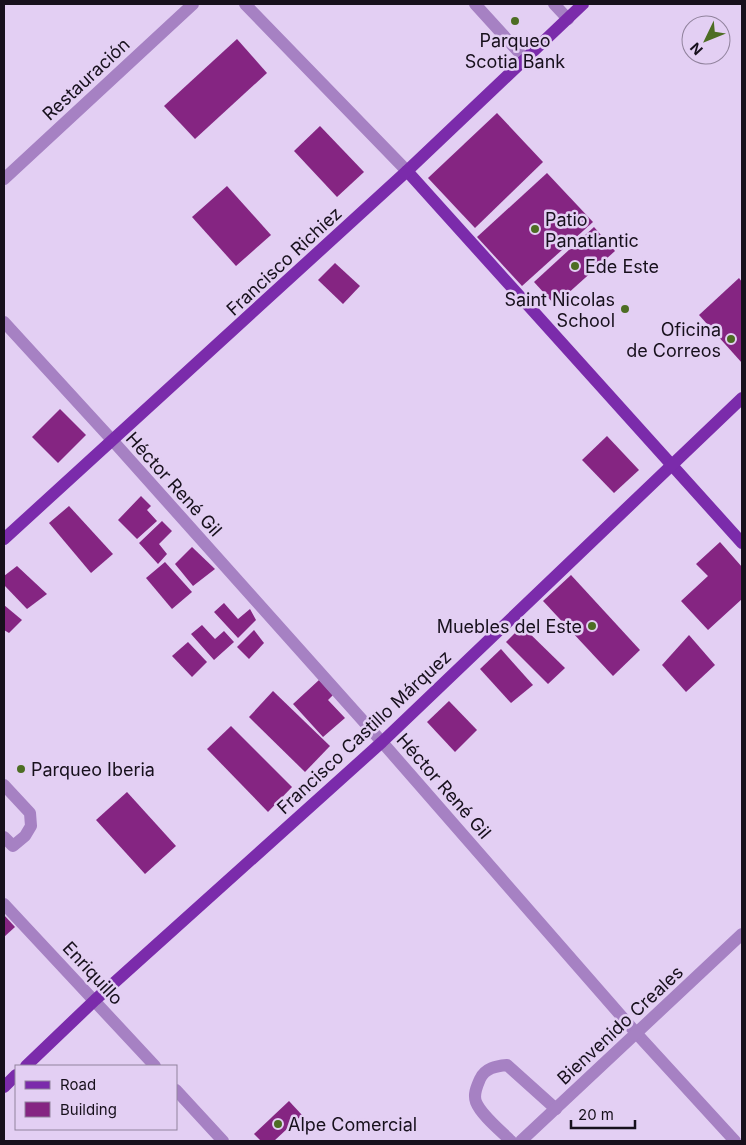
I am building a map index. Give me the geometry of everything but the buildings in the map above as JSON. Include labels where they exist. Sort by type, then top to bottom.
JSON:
[{"type":"main road","name":"Francisco Richiez","points":[[4,539],[407,171],[583,4]]},
{"type":"main road","points":[[407,171],[742,543]]},
{"type":"main road","name":"Francisco Castillo Márquez","points":[[27,1065],[95,1000],[382,742],[742,398]]},
{"type":"main road","points":[[4,1087],[15,1076]]},
{"type":"street","name":"Restauración","points":[[4,179],[193,4]]},
{"type":"street","points":[[245,4],[407,171]]},
{"type":"street","points":[[475,4],[526,59]]},
{"type":"street","points":[[554,4],[568,18]]},
{"type":"street","name":"Héctor René Gil","points":[[4,322],[382,742],[637,1034],[735,1141]]},
{"type":"street","points":[[4,785],[30,813],[31,826],[25,836],[8,850],[4,837]]},
{"type":"street","name":"Enriquillo","points":[[4,904],[154,1065]]},
{"type":"street","name":"Bienvenido Creales","points":[[521,1141],[742,934]]},
{"type":"street","points":[[510,1141],[487,1117],[476,1102],[476,1089],[482,1076],[495,1066],[507,1065],[556,1109]]},
{"type":"street","points":[[178,1092],[223,1141]]},
{"type":"place","name":"Parqueo Scotia Bank","points":[[515,21]]},
{"type":"place","name":"Patio Panatlantic","points":[[535,229]]},
{"type":"place","name":"Ede Este","points":[[575,266]]},
{"type":"place","name":"Saint Nicolas School","points":[[625,309]]},
{"type":"place","name":"Oficina de Correos","points":[[731,339]]},
{"type":"place","name":"Muebles del Este","points":[[592,626]]},
{"type":"place","name":"Parqueo Iberia","points":[[21,769]]},
{"type":"place","name":"Alpe Comercial","points":[[278,1124]]}]
